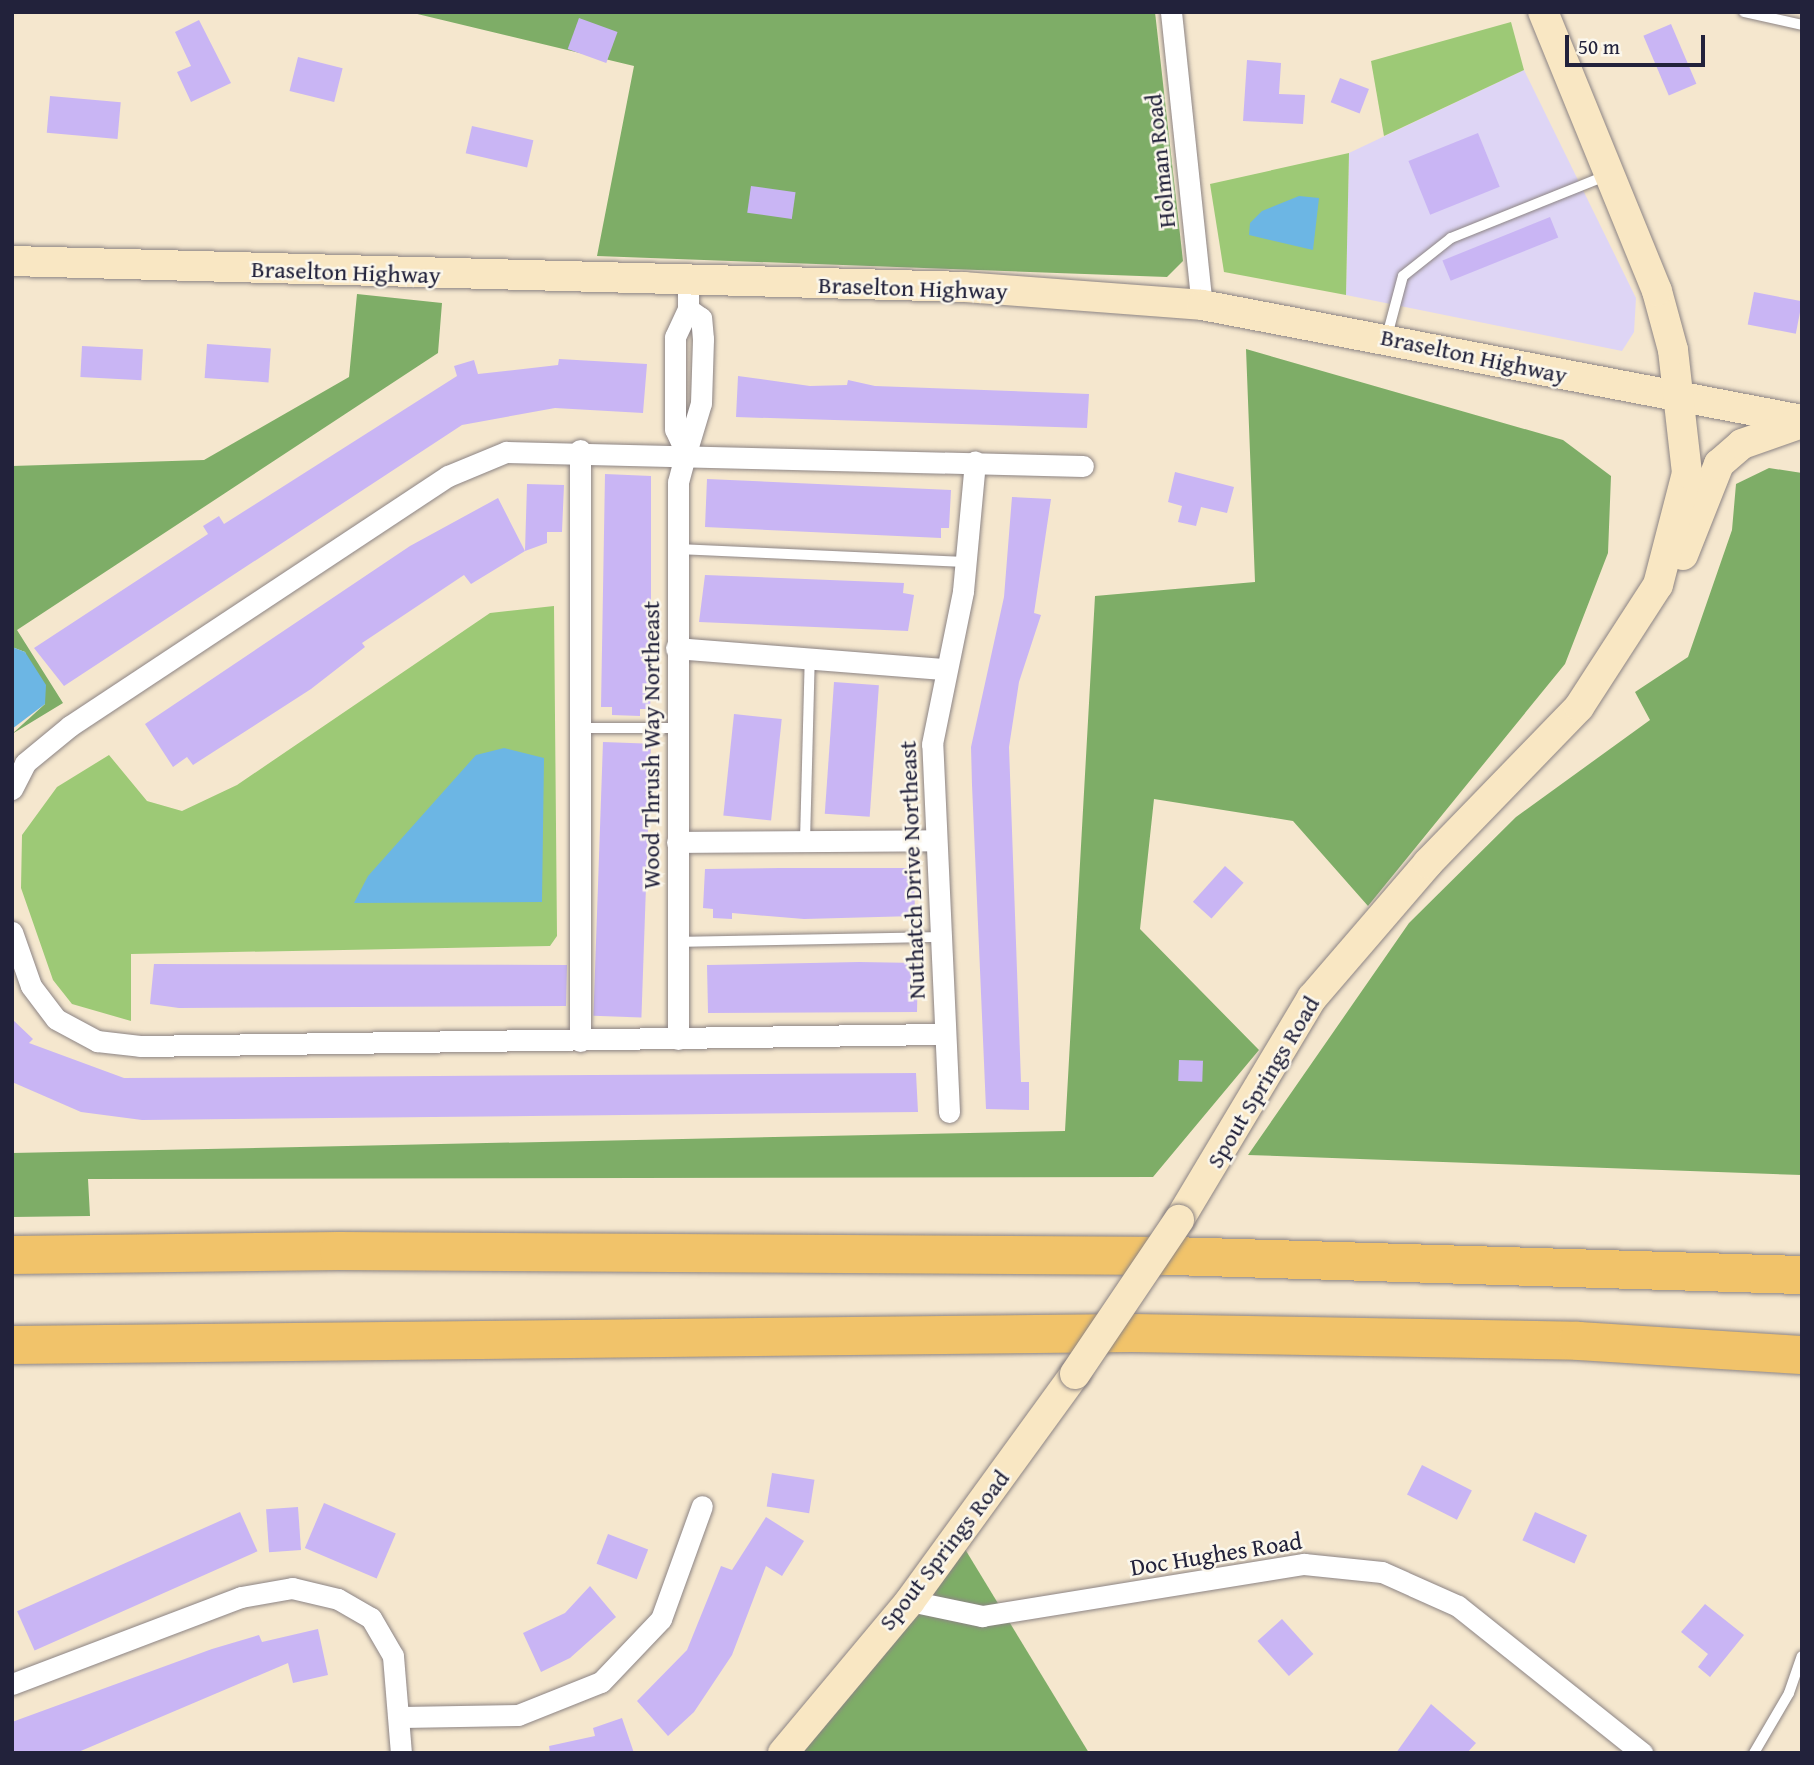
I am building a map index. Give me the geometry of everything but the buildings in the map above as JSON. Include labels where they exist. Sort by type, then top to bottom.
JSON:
[{"type":"highway","points":[[12,1255],[339,1251],[1172,1256],[1802,1275]]},
{"type":"highway","points":[[12,1345],[380,1346],[816,1332],[1132,1332],[1578,1340],[1802,1355]]},
{"type":"street","name":"Holman Road","points":[[1171,12],[1202,305]]},
{"type":"street","name":"Spout Springs Road","points":[[783,1753],[910,1601],[1075,1374],[1179,1220],[1312,998],[1429,863],[1579,707],[1658,585],[1687,473],[1683,401],[1657,291],[1544,15]]},
{"type":"street","name":"Braselton Highway","points":[[12,261],[688,295],[964,287],[1202,305],[1387,337],[1683,401],[1802,421]]},
{"type":"street","points":[[686,453],[675,429],[675,350],[678,322],[688,295]]},
{"type":"street","points":[[1658,585],[1681,559],[1719,464],[1742,443],[1802,421]]},
{"type":"street","points":[[580,450],[576,728],[580,1041]]},
{"type":"street","points":[[12,789],[25,763],[70,726],[448,476],[506,452],[580,450],[1083,467]]},
{"type":"street","name":"Wood Thrush Way Northeast","points":[[678,1039],[677,550],[678,482],[686,453]]},
{"type":"street","name":"Nuthatch Drive Northeast","points":[[949,1112],[932,744],[967,562],[975,462]]},
{"type":"street","points":[[676,648],[810,654],[945,668]]},
{"type":"street","points":[[677,842],[935,839]]},
{"type":"street","points":[[12,932],[31,986],[56,1019],[97,1041],[141,1046],[944,1034]]},
{"type":"street","points":[[402,1717],[518,1715],[601,1682],[661,1619],[702,1506]]},
{"type":"street","name":"Doc Hughes Road","points":[[910,1601],[982,1616],[1304,1564],[1382,1572],[1458,1606],[1642,1753]]},
{"type":"street","points":[[12,1684],[241,1597],[292,1588],[338,1599],[371,1618],[393,1656],[402,1717],[401,1753]]},
{"type":"lane","points":[[1744,12],[1802,25]]},
{"type":"lane","points":[[1387,337],[1403,276],[1451,237],[1608,175]]},
{"type":"lane","points":[[677,550],[967,562]]},
{"type":"lane","points":[[805,841],[810,654]]},
{"type":"lane","points":[[576,728],[676,728]]},
{"type":"lane","points":[[678,942],[940,937]]},
{"type":"lane","points":[[1754,1753],[1789,1693],[1802,1656]]},
{"type":"shaded area","points":[[1524,70],[1636,298],[1634,332],[1622,351],[1346,295],[1349,153]]},
{"type":"green space","points":[[409,12],[1155,12],[1183,261],[1167,277],[597,256],[634,66]]},
{"type":"green space","points":[[1511,22],[1524,70],[1384,136],[1371,61]]},
{"type":"green space","points":[[1349,153],[1346,295],[1224,272],[1210,184]]},
{"type":"green space","points":[[357,294],[442,303],[438,353],[17,630],[63,703],[12,734],[45,704],[25,652],[12,647],[12,466],[204,460],[349,377]]},
{"type":"green space","points":[[1246,349],[1563,440],[1611,476],[1608,553],[1565,664],[1368,906],[1293,821],[1154,799],[1140,929],[1259,1050],[1153,1177],[88,1179],[90,1216],[12,1217],[12,1153],[1065,1131],[1095,596],[1255,582]]},
{"type":"green space","points":[[1769,468],[1802,473],[1802,1175],[1248,1155],[1409,923],[1516,817],[1650,720],[1635,692],[1688,657],[1732,530],[1736,484]]},
{"type":"green space","points":[[554,606],[557,936],[550,946],[131,954],[131,1021],[72,1004],[53,980],[21,888],[22,835],[57,787],[109,755],[147,801],[182,811],[237,785],[490,613]]},
{"type":"green space","points":[[954,1531],[1089,1753],[770,1753]]},
{"type":"water","points":[[1299,196],[1319,198],[1313,250],[1249,235],[1250,223],[1262,211]]},
{"type":"water","points":[[12,647],[25,652],[46,685],[45,704],[12,729]]},
{"type":"water","points":[[504,748],[544,758],[542,902],[354,903],[368,876],[476,755]]}]
